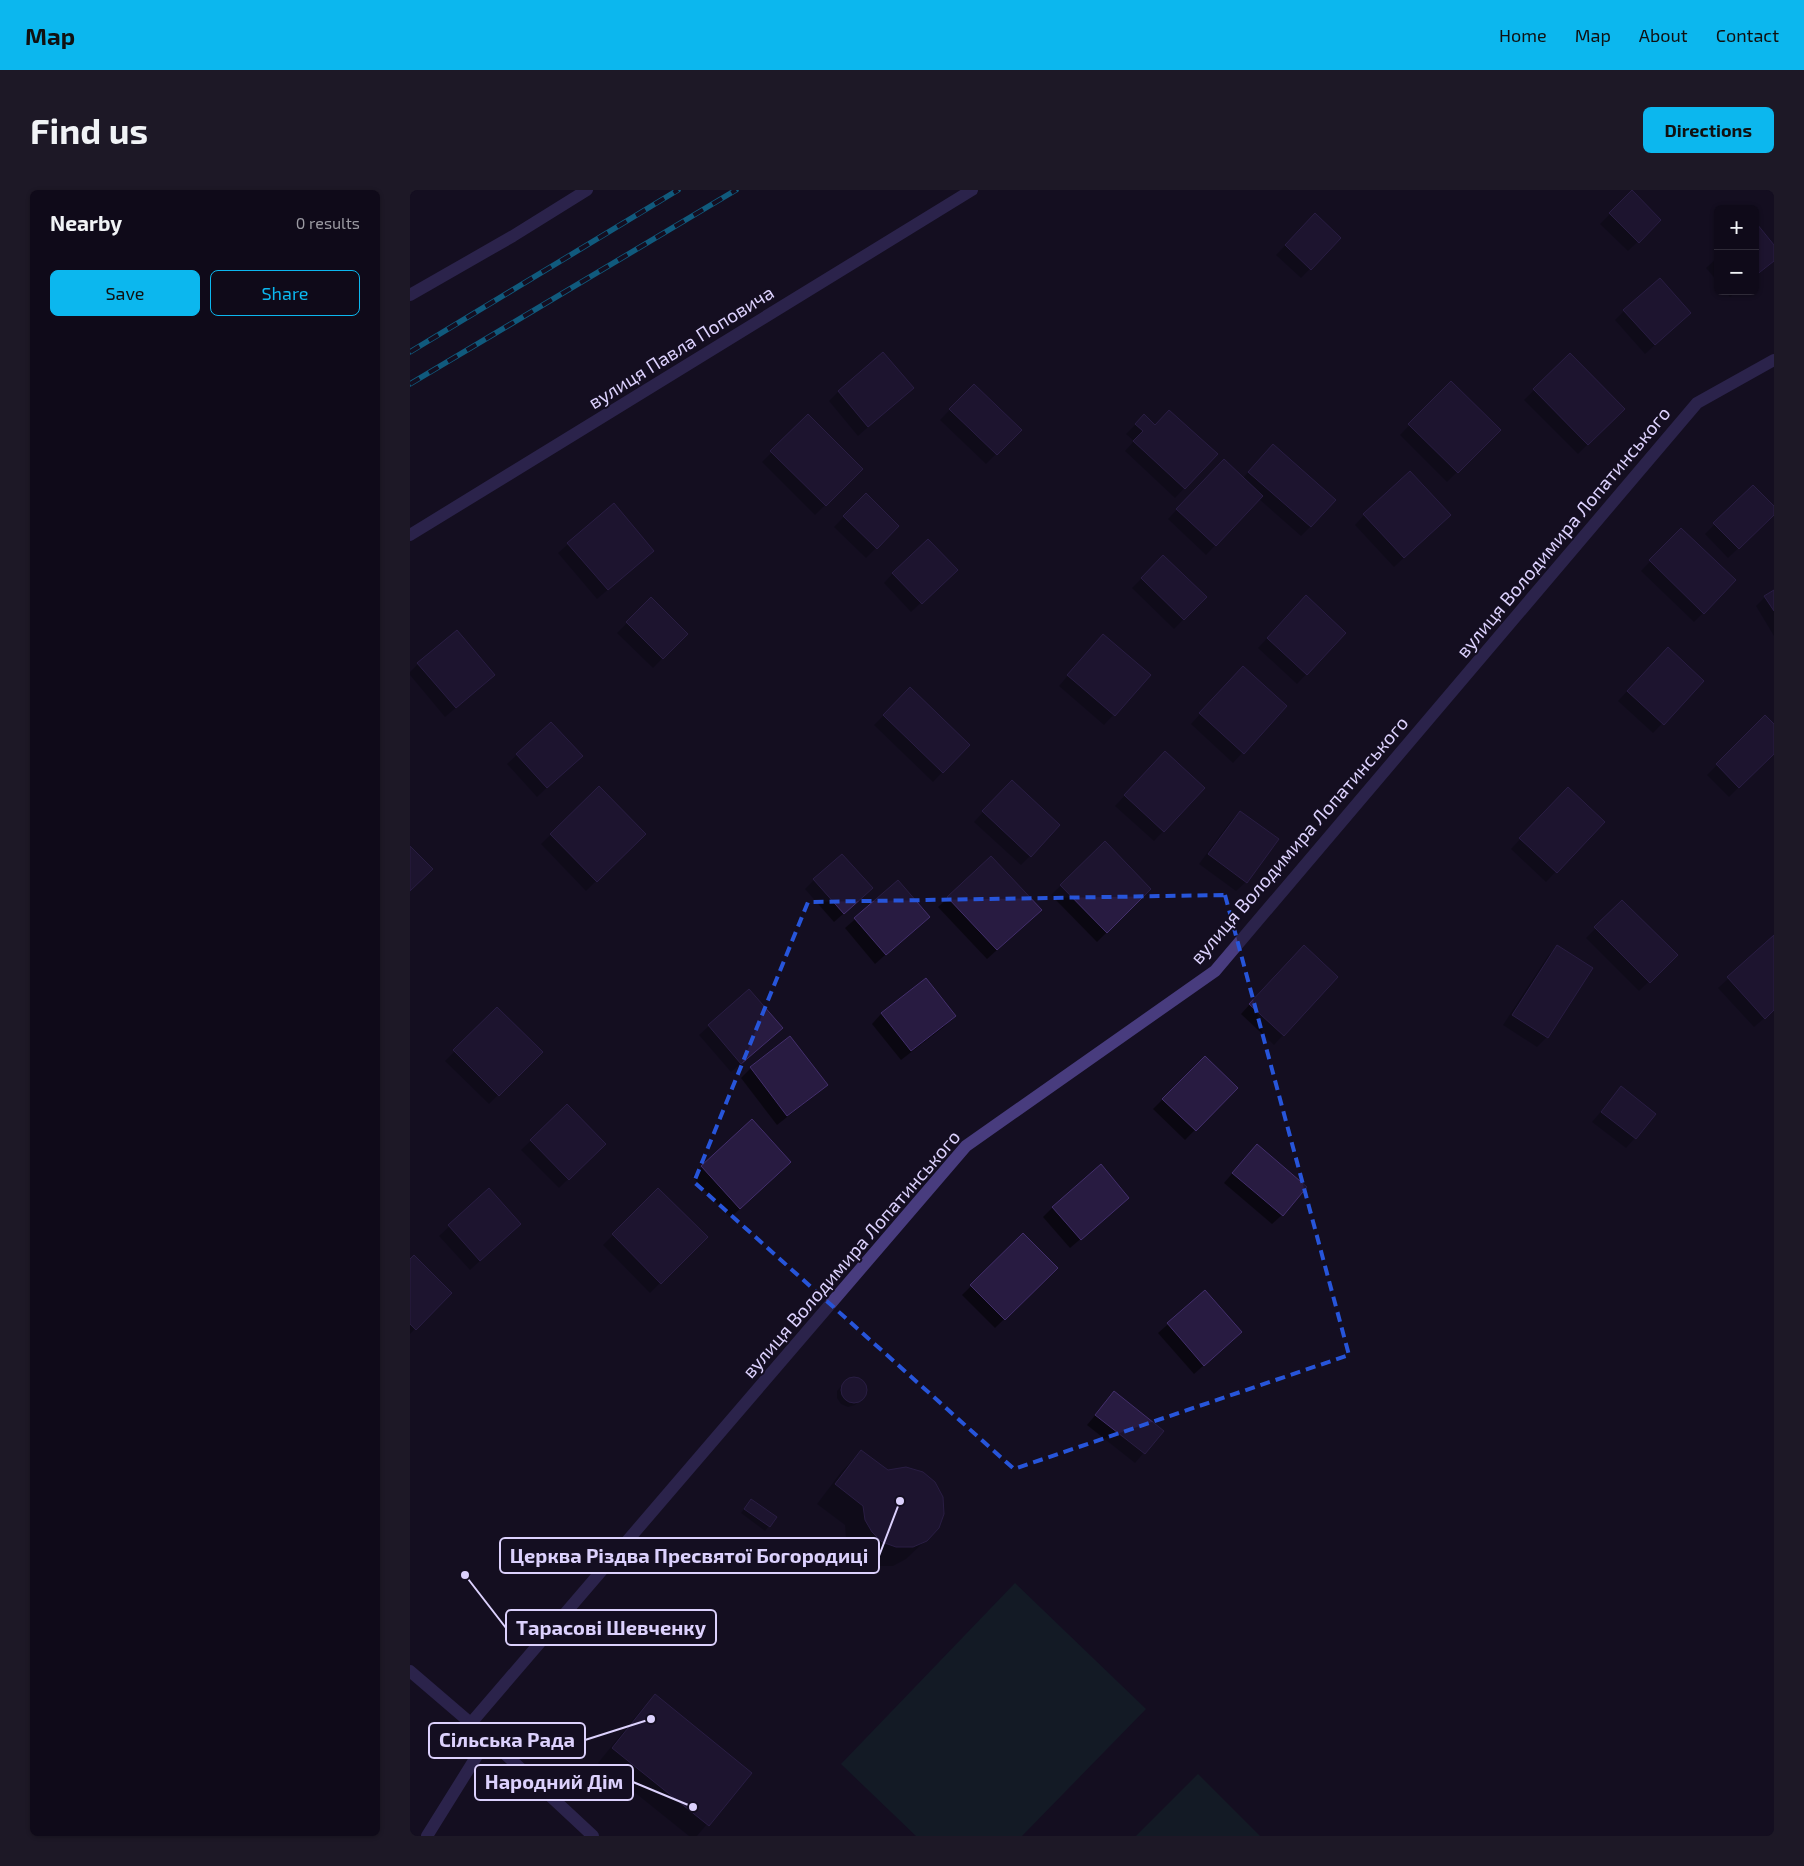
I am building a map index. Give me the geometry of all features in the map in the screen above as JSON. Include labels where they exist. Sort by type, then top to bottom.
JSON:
[{"type":"street","points":[[410,295],[588,190]]},
{"type":"street","name":"вулиця Павла Поповича","points":[[410,535],[972,190]]},
{"type":"street","name":"вулиця Володимира Лопатинського","points":[[471,1723],[966,1146],[1215,971],[1697,403],[1774,360]]},
{"type":"street","points":[[410,1670],[488,1738],[593,1836]]},
{"type":"street","points":[[427,1836],[488,1738]]},
{"type":"highlighted area","points":[[1225,895],[1349,1355],[1014,1469],[694,1182],[808,902]]},
{"type":"green space","points":[[1015,1583],[1146,1709],[1022,1836],[916,1836],[841,1764]]},
{"type":"green space","points":[[1198,1774],[1260,1836],[1136,1836]]},
{"type":"building","points":[[1632,190],[1661,220],[1639,243],[1609,213]]},
{"type":"building","points":[[1315,213],[1341,238],[1311,270],[1285,245]]},
{"type":"building","points":[[1759,226],[1774,245],[1774,261],[1759,273]]},
{"type":"building","points":[[1660,278],[1691,313],[1655,345],[1623,310]]},
{"type":"building","points":[[883,352],[914,388],[868,427],[838,391]]},
{"type":"building","points":[[1570,353],[1625,409],[1588,445],[1533,389]]},
{"type":"building","points":[[1451,381],[1501,430],[1458,473],[1408,424]]},
{"type":"building","points":[[974,384],[1022,430],[997,455],[949,409]]},
{"type":"building","points":[[1169,410],[1218,454],[1185,489],[1133,441],[1143,431],[1135,424],[1144,414],[1155,425]]},
{"type":"building","points":[[808,414],[863,469],[826,506],[770,451]]},
{"type":"building","points":[[1273,444],[1336,500],[1311,527],[1248,472]]},
{"type":"building","points":[[1224,459],[1263,496],[1216,546],[1176,509]]},
{"type":"building","points":[[1410,471],[1451,515],[1404,558],[1363,514]]},
{"type":"building","points":[[1753,485],[1774,506],[1774,515],[1739,549],[1713,523]]},
{"type":"building","points":[[866,493],[899,526],[877,549],[843,516]]},
{"type":"building","points":[[614,503],[654,551],[608,590],[567,543]]},
{"type":"building","points":[[1681,528],[1736,580],[1704,614],[1649,560]]},
{"type":"building","points":[[928,539],[958,570],[922,604],[892,573]]},
{"type":"building","points":[[1163,555],[1207,597],[1184,620],[1141,578]]},
{"type":"building","points":[[1774,590],[1774,611],[1764,596]]},
{"type":"building","points":[[1306,595],[1346,633],[1307,675],[1267,638]]},
{"type":"building","points":[[651,597],[688,634],[663,659],[626,622]]},
{"type":"building","points":[[457,630],[495,675],[456,708],[417,663]]},
{"type":"building","points":[[1103,634],[1151,675],[1115,716],[1067,675]]},
{"type":"building","points":[[1668,647],[1704,681],[1664,725],[1627,691]]},
{"type":"building","points":[[1243,666],[1287,706],[1244,754],[1199,713]]},
{"type":"building","points":[[910,687],[970,745],[943,773],[883,715]]},
{"type":"building","points":[[1765,715],[1774,724],[1774,754],[1739,788],[1716,764]]},
{"type":"building","points":[[551,722],[583,756],[547,788],[516,754]]},
{"type":"building","points":[[1165,751],[1205,788],[1164,832],[1124,795]]},
{"type":"building","points":[[1012,780],[1060,825],[1031,857],[982,811]]},
{"type":"building","points":[[599,786],[646,834],[597,882],[550,834]]},
{"type":"building","points":[[1568,787],[1605,822],[1557,873],[1519,838]]},
{"type":"building","points":[[1240,811],[1279,839],[1247,883],[1208,854]]},
{"type":"building","points":[[1105,841],[1151,889],[1107,933],[1060,885]]},
{"type":"building","points":[[410,846],[433,869],[410,891]]},
{"type":"building","points":[[842,854],[873,888],[844,914],[813,879]]},
{"type":"building","points":[[991,856],[1042,910],[997,950],[947,897]]},
{"type":"building","points":[[898,880],[930,917],[886,955],[854,918]]},
{"type":"building","points":[[1622,900],[1678,955],[1650,983],[1594,927]]},
{"type":"building","points":[[1774,935],[1774,1010],[1765,1019],[1727,977]]},
{"type":"building","points":[[1304,945],[1338,977],[1284,1036],[1249,1004]]},
{"type":"building","points":[[1557,945],[1593,968],[1548,1038],[1512,1015]]},
{"type":"building","points":[[926,978],[956,1016],[911,1051],[881,1013]]},
{"type":"building","points":[[749,989],[783,1028],[741,1064],[708,1025]]},
{"type":"building","points":[[497,1007],[543,1052],[499,1096],[453,1050]]},
{"type":"building","points":[[790,1036],[828,1085],[787,1116],[750,1067]]},
{"type":"building","points":[[1205,1056],[1238,1088],[1196,1131],[1162,1099]]},
{"type":"building","points":[[1621,1086],[1656,1114],[1636,1139],[1601,1112]]},
{"type":"building","points":[[567,1104],[606,1144],[569,1180],[530,1140]]},
{"type":"building","points":[[752,1119],[791,1162],[740,1209],[701,1166]]},
{"type":"building","points":[[1257,1144],[1307,1187],[1283,1216],[1232,1173]]},
{"type":"building","points":[[1101,1164],[1129,1198],[1081,1240],[1052,1207]]},
{"type":"building","points":[[489,1188],[521,1224],[480,1261],[448,1225]]},
{"type":"building","points":[[658,1188],[708,1237],[661,1284],[612,1234]]},
{"type":"building","points":[[1023,1233],[1058,1268],[1005,1320],[970,1285]]},
{"type":"building","points":[[414,1255],[452,1293],[416,1330],[410,1324],[410,1259]]},
{"type":"building","points":[[1205,1290],[1242,1332],[1204,1366],[1167,1323]]},
{"type":"building","points":[[854,1377],[863,1381],[867,1390],[863,1399],[854,1403],[845,1399],[841,1390],[845,1381]]},
{"type":"building","points":[[1114,1391],[1164,1431],[1145,1454],[1095,1415]]},
{"type":"building","points":[[861,1450],[888,1470],[906,1467],[923,1472],[935,1482],[943,1497],[944,1514],[939,1528],[927,1541],[913,1547],[896,1547],[882,1542],[872,1532],[865,1520],[863,1506],[835,1484]]},
{"type":"building","points":[[751,1499],[777,1517],[770,1527],[744,1509]]},
{"type":"building","points":[[655,1694],[752,1773],[709,1826],[612,1748]]},
{"type":"railway","points":[[410,352],[678,190]]},
{"type":"railway","points":[[410,384],[736,190]]},
{"type":"place","name":"Церква Різдва Пресвятої Богородиці","points":[[900,1501]]},
{"type":"place","name":"Тарасові Шевченку","points":[[465,1575]]},
{"type":"place","name":"Сільська Рада","points":[[651,1719]]},
{"type":"place","name":"Народний Дім","points":[[693,1807]]}]
